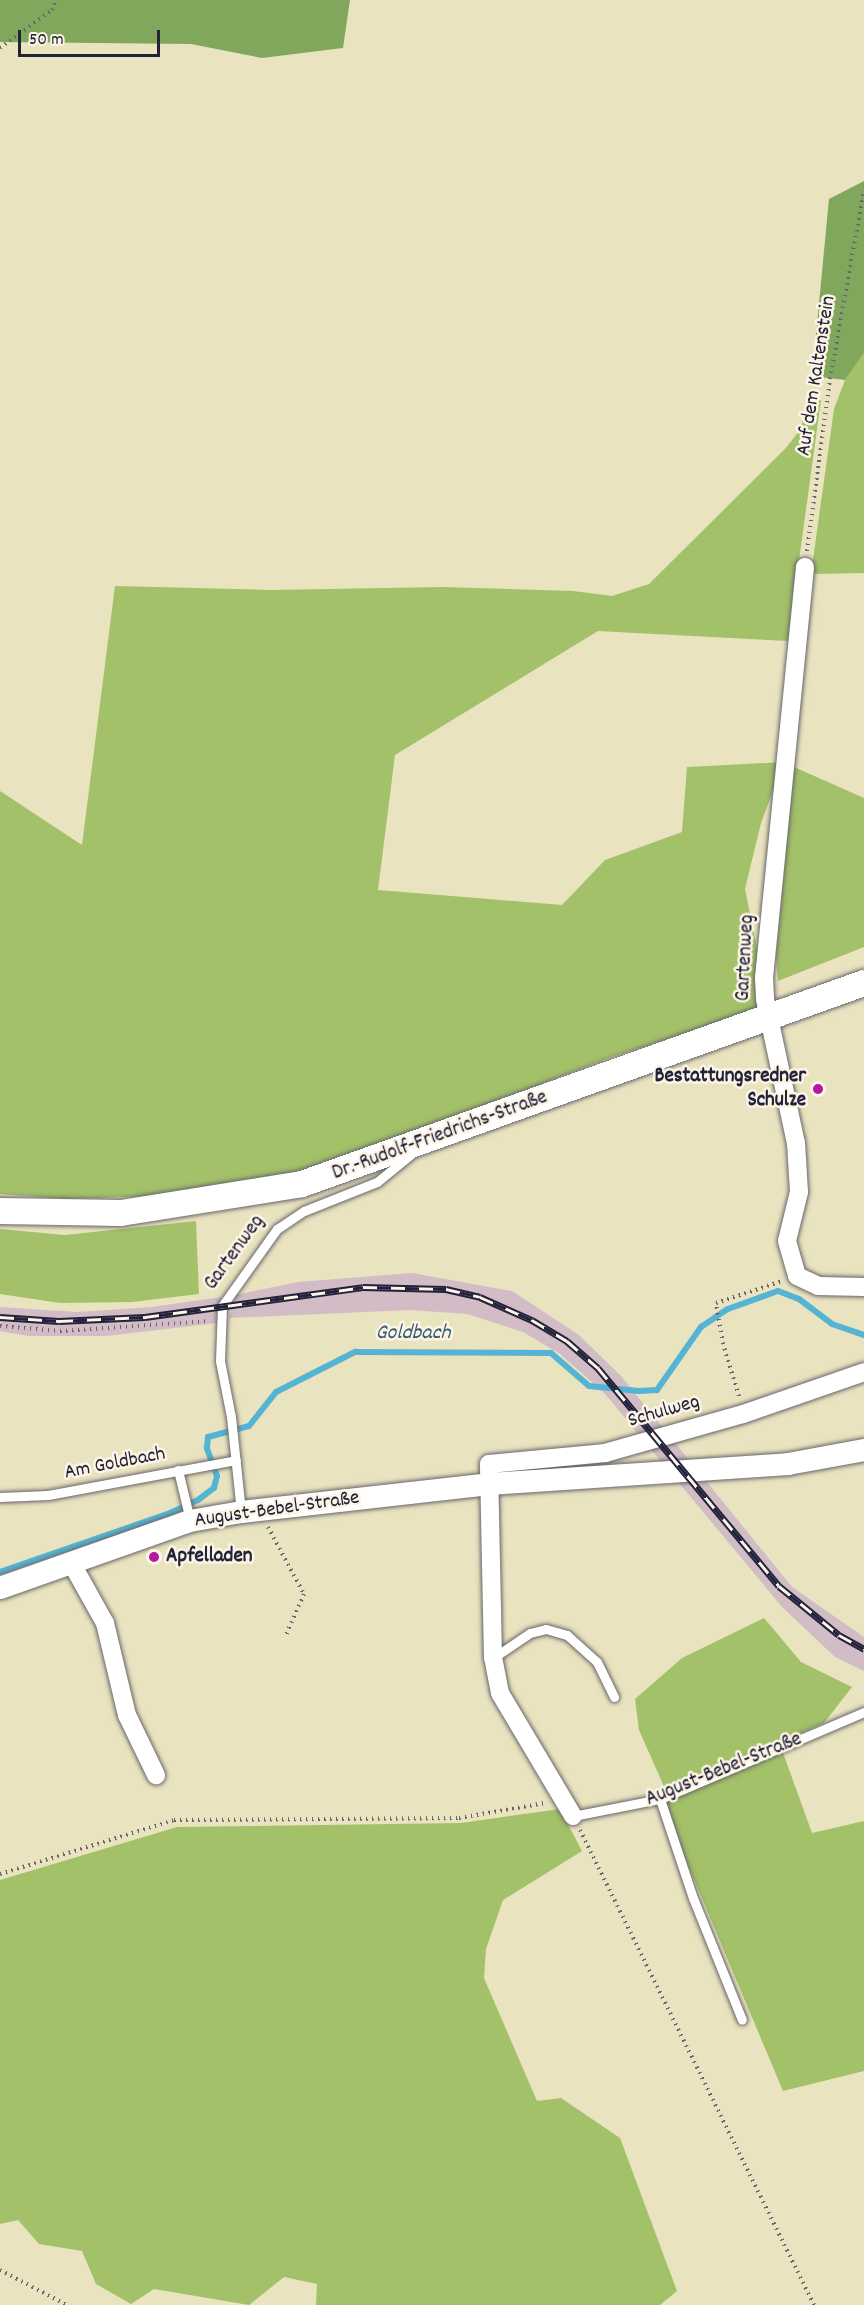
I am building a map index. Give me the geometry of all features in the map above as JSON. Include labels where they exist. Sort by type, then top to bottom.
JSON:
[{"type":"main road","name":"Dr.-Rudolf-Friedrichs-Straße","points":[[0,1211],[121,1213],[247,1196],[302,1184],[864,983]]},
{"type":"street","name":"Gartenweg","points":[[797,1276],[787,1241],[799,1192],[796,1143],[792,1110],[767,1019],[764,978],[805,567]]},
{"type":"street","points":[[797,1276],[819,1286],[864,1287]]},
{"type":"street","name":"Schulweg","points":[[489,1484],[489,1464],[606,1453],[743,1414],[864,1372]]},
{"type":"street","name":"August-Bebel-Straße","points":[[0,1588],[190,1521],[249,1511],[489,1484],[696,1473],[788,1464],[864,1450]]},
{"type":"street","points":[[489,1484],[493,1658],[500,1693],[573,1816]]},
{"type":"street","points":[[72,1564],[105,1623],[127,1715],[156,1775]]},
{"type":"lane","name":"Gartenweg","points":[[249,1511],[236,1460],[231,1417],[220,1361],[222,1306],[277,1229],[304,1210],[377,1182],[428,1139]]},
{"type":"lane","name":"Am Goldbach","points":[[0,1497],[48,1495],[204,1464],[236,1460]]},
{"type":"lane","points":[[178,1470],[190,1521]]},
{"type":"lane","points":[[493,1658],[530,1633],[546,1629],[567,1635],[597,1662],[614,1697]]},
{"type":"lane","name":"August-Bebel-Straße","points":[[573,1816],[660,1799],[864,1712]]},
{"type":"lane","points":[[660,1799],[693,1898],[742,2020]]},
{"type":"path","points":[[0,48],[51,10],[56,0]]},
{"type":"path","name":"Auf dem Kaltenstein","points":[[805,567],[830,379],[864,190]]},
{"type":"path","points":[[743,1414],[733,1370],[723,1344],[722,1321],[716,1303],[797,1276]]},
{"type":"path","points":[[0,1326],[60,1331],[222,1320]]},
{"type":"path","points":[[249,1511],[304,1594],[285,1637]]},
{"type":"path","points":[[0,1874],[174,1820],[459,1818],[563,1799]]},
{"type":"path","points":[[573,1816],[814,2305]]},
{"type":"path","points":[[0,2270],[67,2305]]},
{"type":"shaded area","points":[[412,1273],[512,1291],[579,1335],[621,1376],[792,1587],[864,1637],[864,1671],[835,1657],[782,1607],[605,1394],[560,1354],[523,1332],[467,1314],[410,1310],[229,1318],[235,1295],[298,1282]]},
{"type":"shaded area","points":[[221,1297],[217,1323],[107,1336],[28,1336],[0,1331],[0,1307],[77,1312],[152,1307]]},
{"type":"green space","points":[[0,0],[350,0],[343,48],[262,58],[191,44],[0,42]]},
{"type":"green space","points":[[864,181],[864,353],[845,380],[812,376],[829,199]]},
{"type":"green space","points":[[864,353],[864,573],[811,574],[834,409],[845,380]]},
{"type":"green space","points":[[821,400],[788,641],[598,631],[395,755],[378,890],[562,905],[605,860],[682,832],[687,767],[784,762],[761,823],[745,889],[763,978],[762,1009],[611,1057],[395,1140],[298,1172],[186,1195],[65,1199],[0,1194],[0,791],[82,845],[115,586],[271,590],[443,587],[573,591],[612,596],[649,584],[785,449],[801,429],[807,401]]},
{"type":"green space","points":[[794,767],[864,798],[864,947],[778,981],[776,957]]},
{"type":"green space","points":[[196,1221],[199,1294],[132,1302],[60,1303],[0,1294],[0,1229],[65,1235]]},
{"type":"green space","points":[[764,1618],[801,1662],[852,1687],[824,1723],[666,1791],[639,1730],[635,1699],[682,1658]]},
{"type":"green space","points":[[782,1750],[812,1833],[864,1821],[864,2071],[783,2091],[662,1803]]},
{"type":"green space","points":[[560,1809],[582,1851],[503,1900],[486,1949],[484,1978],[537,2101],[561,2098],[620,2138],[677,2291],[660,2305],[316,2305],[317,2284],[284,2277],[249,2305],[154,2289],[131,2304],[96,2284],[82,2251],[39,2244],[18,2220],[0,2224],[0,1880],[177,1827],[461,1823]]},
{"type":"waterway","name":"Goldbach","points":[[0,1572],[170,1513],[198,1500],[214,1488],[217,1476],[207,1448],[208,1437],[249,1426],[276,1392],[355,1352],[551,1353],[589,1386],[639,1391],[657,1390],[701,1327],[728,1309],[778,1291],[799,1299],[832,1324],[864,1335]]},
{"type":"railway","points":[[0,1317],[59,1321],[145,1317],[363,1287],[446,1289],[480,1297],[532,1320],[567,1341],[598,1368],[779,1586],[839,1635],[864,1649]]},
{"type":"place","name":"Bestattungsredner Schulze","points":[[818,1089]]},
{"type":"place","name":"Apfelladen","points":[[154,1557]]}]
